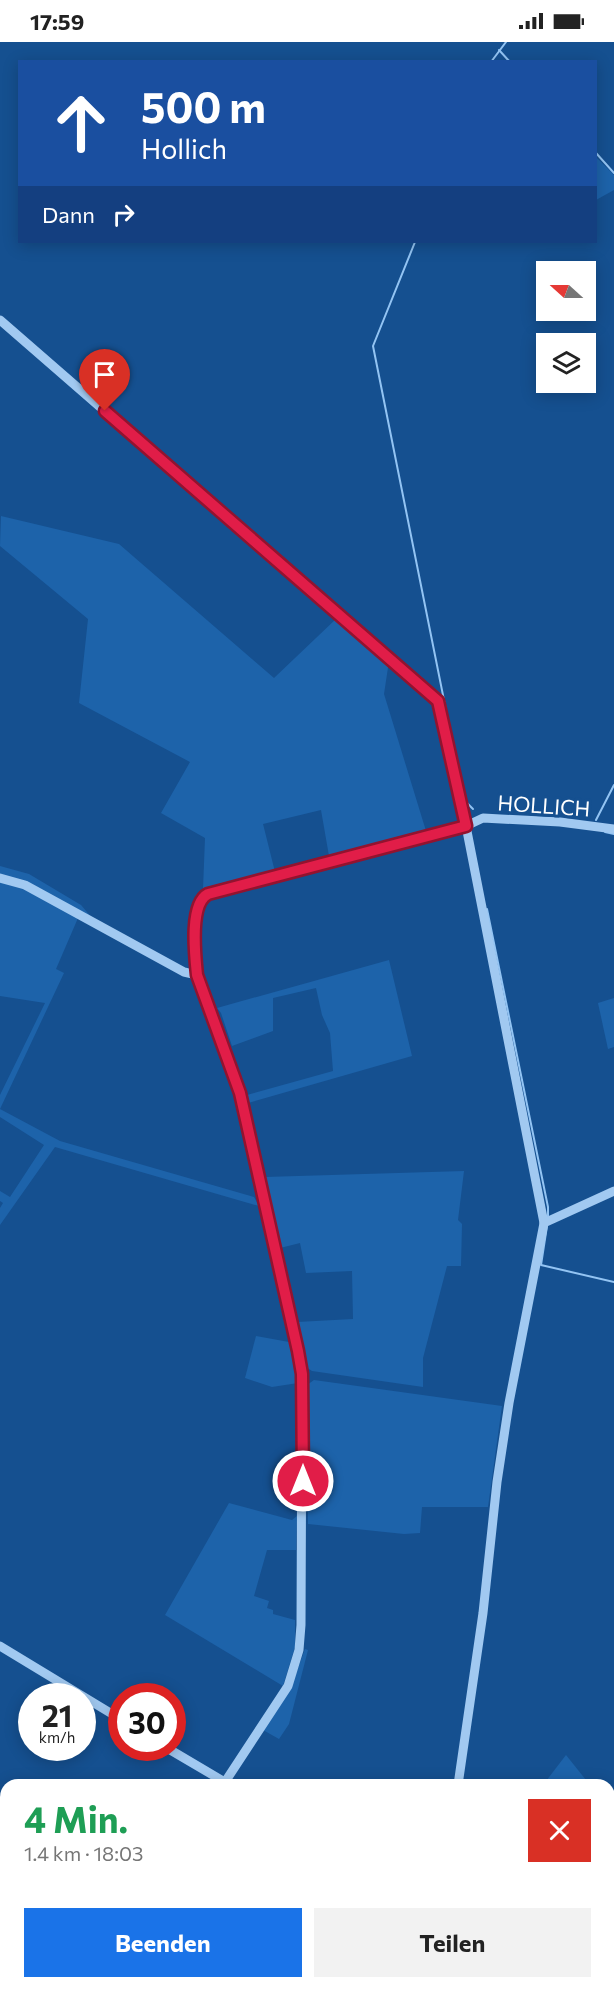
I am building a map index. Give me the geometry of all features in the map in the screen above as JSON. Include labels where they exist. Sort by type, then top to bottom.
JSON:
[{"type":"street","points":[[0,320],[438,701],[466,826],[544,1223],[509,1403],[497,1482],[483,1613],[459,1779]]},
{"type":"street","name":"HOLLICH","points":[[230,1779],[288,1686],[299,1650],[303,1524],[302,1374],[240,1093],[197,975],[196,911],[204,896],[466,826],[483,818],[560,822],[614,829]]},
{"type":"street","points":[[0,878],[25,885],[184,972],[197,975]]},
{"type":"street","points":[[544,1223],[614,1191]]},
{"type":"street","points":[[0,1646],[108,1712]]},
{"type":"street","points":[[186,1759],[220,1779]]},
{"type":"shaded area","points":[[597,158],[614,175],[614,190],[597,199]]},
{"type":"shaded area","points":[[1,516],[119,544],[274,678],[337,618],[389,661],[384,694],[426,831],[329,856],[321,810],[263,824],[275,872],[203,889],[205,838],[161,813],[190,762],[79,703],[88,619],[0,546]]},
{"type":"shaded area","points":[[0,866],[29,874],[81,905],[92,918],[0,874]]},
{"type":"shaded area","points":[[0,881],[23,888],[78,918],[56,969],[64,973],[0,1109],[0,1095],[45,1003],[0,996]]},
{"type":"shaded area","points":[[389,960],[412,1056],[248,1103],[247,1095],[333,1071],[330,1033],[322,1015],[316,988],[273,998],[273,1031],[232,1046],[221,1013],[217,1008]]},
{"type":"shaded area","points":[[614,998],[614,1047],[608,1049],[598,1003]]},
{"type":"shaded area","points":[[0,1109],[60,1141],[254,1197],[259,1206],[55,1147],[0,1225],[0,1208],[3,1203],[0,1201],[0,1191],[10,1197],[44,1145],[0,1117]]},
{"type":"shaded area","points":[[464,1171],[458,1220],[462,1224],[461,1266],[447,1266],[423,1358],[423,1387],[312,1371],[306,1367],[297,1322],[353,1319],[352,1271],[306,1273],[300,1243],[280,1248],[265,1177]]},
{"type":"shaded area","points":[[256,1336],[289,1342],[298,1383],[272,1387],[245,1378]]},
{"type":"shaded area","points":[[314,1380],[502,1406],[488,1507],[422,1507],[420,1533],[404,1534],[308,1524],[307,1385]]},
{"type":"shaded area","points":[[229,1503],[292,1520],[297,1516],[296,1550],[267,1550],[254,1596],[269,1601],[267,1608],[273,1610],[273,1614],[295,1620],[295,1647],[283,1686],[165,1615]]},
{"type":"shaded area","points":[[305,1649],[308,1650],[289,1724],[279,1739],[263,1730],[291,1687]]},
{"type":"shaded area","points":[[566,1755],[585,1779],[548,1779]]},
{"type":"waterway","points":[[492,60],[506,42]]},
{"type":"waterway","points":[[499,50],[508,60]]},
{"type":"waterway","points":[[597,154],[614,173]]},
{"type":"waterway","points":[[415,243],[373,346],[462,790]]},
{"type":"waterway","points":[[596,820],[614,785]]},
{"type":"waterway","points":[[465,801],[473,809]]},
{"type":"waterway","points":[[605,832],[614,834]]},
{"type":"waterway","points":[[487,909],[548,1207],[548,1218]]},
{"type":"waterway","points":[[547,1226],[541,1265],[614,1282]]},
{"type":"route","points":[[105,411],[438,701],[466,826],[208,894],[197,905],[195,958],[197,975],[240,1093],[302,1374],[303,1481]]}]
